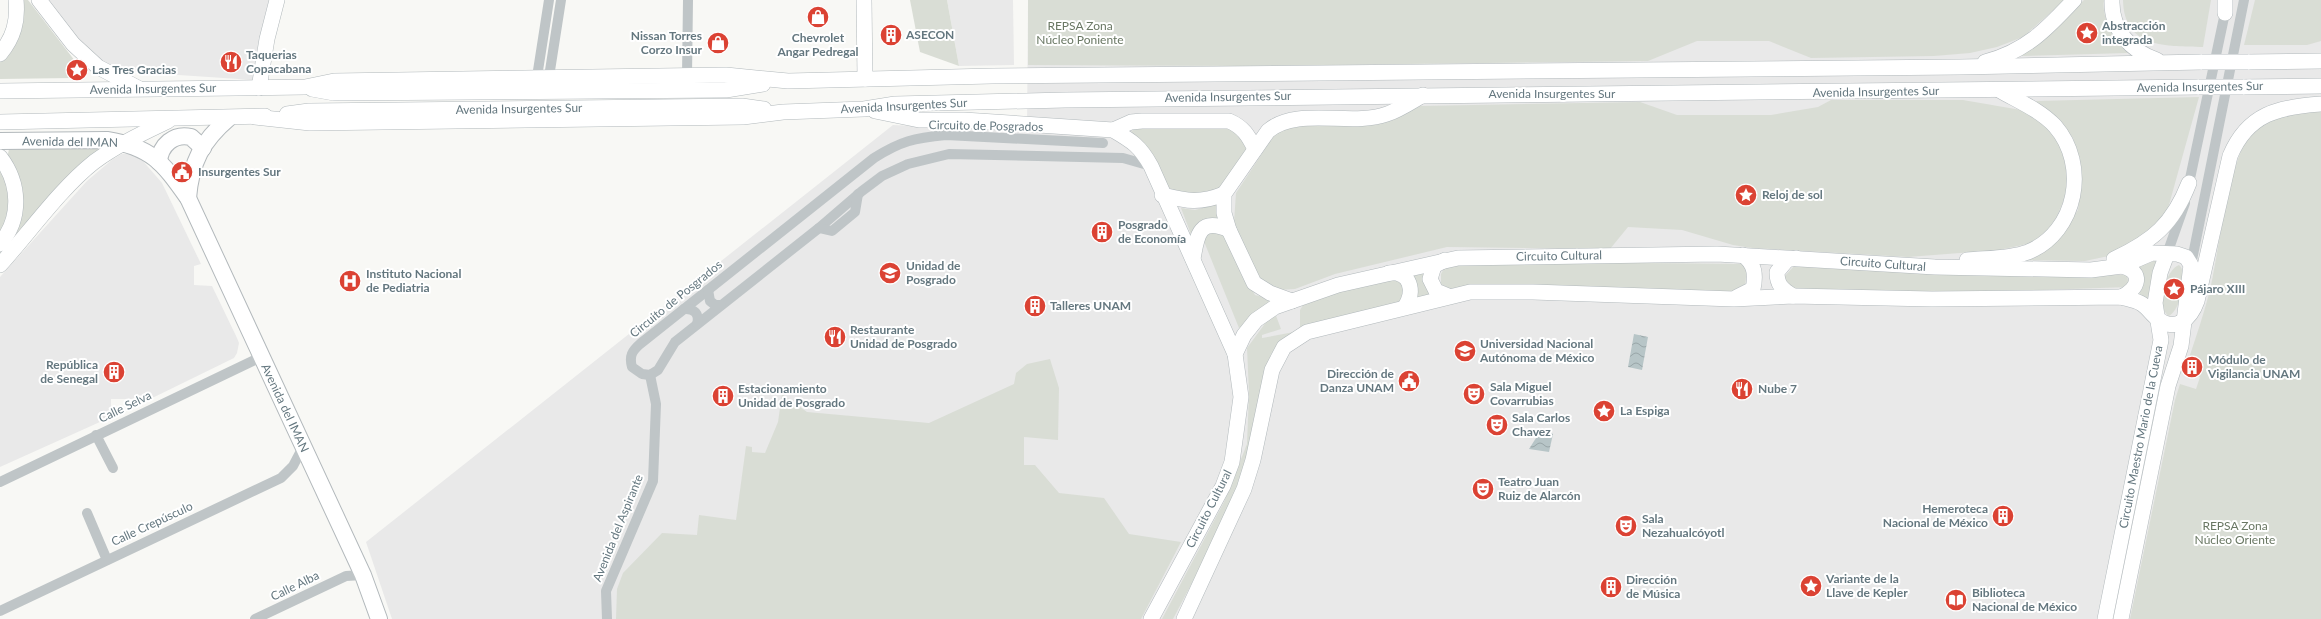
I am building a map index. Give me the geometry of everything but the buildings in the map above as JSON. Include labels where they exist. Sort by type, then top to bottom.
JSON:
[{"type":"main road","points":[[0,54],[14,30],[17,15],[16,0]]},
{"type":"main road","points":[[39,0],[73,44],[98,67],[141,89]]},
{"type":"main road","points":[[259,88],[267,39],[277,0]]},
{"type":"main road","points":[[864,0],[865,79]]},
{"type":"main road","points":[[1960,67],[1992,60],[2026,45],[2045,31],[2074,0]]},
{"type":"main road","points":[[2112,0],[2114,20],[2129,43],[2147,56],[2164,62]]},
{"type":"main road","points":[[2297,61],[2321,56]]},
{"type":"main road","name":"Avenida Insurgentes Sur","points":[[305,87],[334,93],[726,90],[788,81],[992,76],[1960,67],[2164,62],[2321,61]]},
{"type":"main road","name":"Avenida Insurgentes Sur","points":[[0,91],[305,87],[334,81],[543,77],[726,75],[788,81]]},
{"type":"main road","name":"Avenida Insurgentes Sur","points":[[0,122],[255,117],[318,123],[743,118],[783,112],[864,109],[895,104],[987,102],[1425,94],[2321,86]]},
{"type":"main road","points":[[1936,267],[1968,260],[2002,258],[2027,252],[2042,244],[2054,233],[2070,207],[2075,171],[2070,151],[2061,135],[2041,114],[1998,90]]},
{"type":"main road","points":[[1162,195],[1194,202],[1207,201],[1224,194],[1268,131],[1276,124],[1290,120],[1342,120],[1387,114],[1425,94]]},
{"type":"main road","points":[[2159,320],[2175,325],[2184,323],[2192,313],[2198,301],[2230,156],[2238,139],[2258,120],[2274,111],[2291,106],[2321,104]]},
{"type":"main road","points":[[864,109],[920,120],[964,120],[1113,130],[1134,142],[1143,151],[1151,166],[1162,195],[1235,354]]},
{"type":"main road","name":"Avenida del IMAN","points":[[188,198],[190,174],[203,148],[213,132],[229,118]]},
{"type":"main road","points":[[0,265],[77,178],[94,163],[124,143],[172,119]]},
{"type":"main road","points":[[1113,130],[1120,126],[1142,121],[1229,121],[1239,125],[1248,135],[1255,149]]},
{"type":"main road","points":[[159,162],[163,148],[173,139],[191,137],[203,148]]},
{"type":"main road","name":"Avenida del IMAN","points":[[0,141],[107,140],[124,143],[139,147],[170,172],[188,198],[360,568],[380,619]]},
{"type":"main road","points":[[0,157],[12,177],[16,200],[11,224],[0,244]]},
{"type":"main road","points":[[2091,270],[2140,246],[2156,235],[2170,220],[2181,204],[2189,183]]},
{"type":"main road","points":[[1224,194],[1224,213],[1229,230],[1254,283],[1270,293],[1292,301]]},
{"type":"main road","points":[[1192,259],[1197,235],[1205,227],[1215,224],[1229,230]]},
{"type":"main road","name":"Circuito Cultural","points":[[1151,619],[1223,486],[1232,462],[1241,397],[1235,354],[1244,335],[1256,320],[1275,307],[1338,285],[1385,273],[1458,258],[1677,254],[1743,255],[1936,267],[2091,270],[2122,266],[2152,253],[2177,254],[2186,257],[2191,265]]},
{"type":"main road","name":"Circuito Maestro Mario de la Cueva","points":[[2105,619],[2161,340],[2159,320],[2155,303],[2160,273],[2167,254]]},
{"type":"main road","points":[[1734,299],[1753,289],[1755,280],[1755,271],[1750,260],[1743,255]]},
{"type":"main road","points":[[1793,296],[1780,287],[1777,281],[1777,272],[1787,260],[1796,258]]},
{"type":"main road","points":[[1446,260],[1434,266],[1430,279],[1436,291],[1448,296]]},
{"type":"main road","name":"Circuito Maestro Mario de la Cueva","points":[[2121,619],[2168,386],[2181,346],[2191,265]]},
{"type":"main road","points":[[2122,266],[2130,268],[2136,274],[2137,282],[2134,290],[2122,297]]},
{"type":"main road","points":[[1385,273],[1396,272],[1405,278],[1411,287],[1411,298],[1404,307]]},
{"type":"main road","name":"Circuito Cultural","points":[[1184,619],[1244,489],[1253,460],[1272,370],[1284,348],[1307,332],[1448,296],[1470,292],[1533,292],[1734,299],[1793,296],[1932,299],[2122,297],[2142,304],[2159,320]]},
{"type":"street","points":[[543,77],[549,0]]},
{"type":"street","points":[[543,77],[561,0]]},
{"type":"street","points":[[687,76],[688,0]]},
{"type":"street","name":"Circuito Maestro Mario de la Cueva","points":[[2191,265],[2244,0]]},
{"type":"street","name":"Circuito Maestro Mario de la Cueva","points":[[2167,254],[2184,208],[2226,4]]},
{"type":"street","points":[[1095,157],[1113,130]]},
{"type":"street","name":"Circuito de Posgrados","points":[[650,375],[642,374],[632,367],[630,359],[632,352],[830,193],[862,168],[897,144],[920,137],[946,135],[1103,143]]},
{"type":"street","points":[[650,375],[658,370],[675,342],[819,228],[868,186],[882,176],[908,164],[949,154],[1129,159],[1151,166]]},
{"type":"street","points":[[862,168],[857,180],[861,185],[868,186]]},
{"type":"street","points":[[830,193],[841,195],[844,200],[844,206]]},
{"type":"street","points":[[819,228],[832,231],[855,212],[858,194]]},
{"type":"street","points":[[708,290],[707,296],[710,301],[715,305],[721,305]]},
{"type":"street","points":[[684,309],[690,309],[696,312],[698,324]]},
{"type":"street","name":"Calle Selva","points":[[0,482],[262,357]]},
{"type":"street","name":"Avenida del Aspirante","points":[[607,619],[606,591],[654,481],[656,404],[650,375]]},
{"type":"street","points":[[96,435],[113,468]]},
{"type":"street","name":"Calle Crepúsculo","points":[[0,611],[281,478],[293,466],[303,447]]},
{"type":"street","points":[[87,513],[107,560]]},
{"type":"street","name":"Calle Alba","points":[[255,619],[360,568]]},
{"type":"street","name":"Calle Alba","points":[[346,576],[360,568]]},
{"type":"street","points":[[279,608],[280,619]]},
{"type":"shaded area","points":[[46,0],[269,0],[254,80],[118,71],[89,54]]},
{"type":"shaded area","points":[[947,0],[1013,0],[1014,65],[959,66]]},
{"type":"shaded area","name":"Universidad Nacional Autónoma de México","points":[[1028,0],[2321,0],[2321,619],[392,619],[366,542],[893,125],[1027,131]]},
{"type":"shaded area","points":[[129,153],[142,160],[162,183],[201,264],[194,266],[194,285],[212,286],[239,343],[237,353],[234,358],[140,404],[135,399],[111,399],[111,417],[0,467],[0,277],[87,181],[113,159],[122,154]]},
{"type":"green space","points":[[19,0],[28,0],[75,61],[72,78],[0,79],[0,61]]},
{"type":"green space","points":[[910,0],[947,0],[959,66],[920,52]]},
{"type":"green space","name":"REPSA Zona Núcleo Poniente","points":[[1028,0],[2065,0],[2023,37],[1997,47],[1970,53],[1934,56],[1811,58],[1769,41],[1697,41],[1648,61],[1240,66],[1028,65]]},
{"type":"green space","points":[[2084,0],[2104,0],[2105,14],[2110,29],[2128,53],[2021,56],[2044,39]]},
{"type":"green space","points":[[2123,0],[2211,0],[2203,47],[2162,45],[2150,42],[2139,36],[2131,28],[2125,16]]},
{"type":"green space","points":[[2255,0],[2321,0],[2321,41],[2307,45],[2244,45]]},
{"type":"green space","points":[[2199,97],[2167,212],[2144,238],[2118,254],[2085,261],[2013,260],[2053,245],[2078,210],[2082,175],[2073,138],[2036,101]]},
{"type":"green space","points":[[1831,100],[1963,100],[2021,110],[2043,122],[2060,139],[2070,172],[2064,200],[2053,225],[2032,243],[1999,250],[1908,257],[1752,248],[1733,245],[1682,230],[1628,227],[1610,249],[1447,247],[1335,274],[1295,289],[1278,290],[1260,279],[1249,260],[1234,222],[1236,193],[1279,128],[1395,117],[1420,106],[1640,102],[1677,115],[1771,115],[1818,107]]},
{"type":"green space","name":"REPSA Zona Núcleo Oriente","points":[[2321,110],[2321,619],[2130,619],[2175,400],[2180,384],[2196,389],[2200,377],[2196,376],[2201,362],[2189,358],[2209,294],[2225,209],[2236,164],[2243,146],[2251,134],[2259,128],[2284,116]]},
{"type":"green space","points":[[1225,125],[1235,130],[1249,152],[1225,189],[1188,197],[1167,187],[1142,143],[1131,132],[1136,127]]},
{"type":"green space","points":[[9,149],[105,149],[0,256],[0,251],[13,227],[17,216],[21,195],[20,183],[7,159]]},
{"type":"green space","points":[[0,171],[7,183],[10,213],[0,234]]},
{"type":"green space","points":[[1218,204],[1221,222],[1192,237],[1181,208],[1195,210]]},
{"type":"green space","points":[[1210,229],[1222,230],[1255,295],[1275,300],[1239,328],[1203,239]]},
{"type":"green space","points":[[2157,260],[2149,299],[2139,295],[2143,283],[2137,267]]},
{"type":"green space","points":[[1463,261],[1747,264],[1745,289],[1732,296],[1448,288],[1441,284],[1441,274],[1446,265]]},
{"type":"green space","points":[[2179,265],[2182,269],[2183,275],[2182,291],[2177,306],[2169,316],[2165,312],[2162,298],[2166,281],[2174,268]]},
{"type":"green space","points":[[1794,266],[1965,272],[2127,275],[2129,287],[1976,292],[1801,293],[1789,290],[1784,277]]},
{"type":"green space","points":[[1428,268],[1436,295],[1417,299],[1411,271]]},
{"type":"green space","points":[[1398,278],[1406,288],[1404,302],[1302,328],[1271,354],[1250,457],[1231,509],[1173,619],[1162,619],[1224,502],[1247,444],[1249,393],[1247,348],[1272,314],[1275,313],[1281,329],[1262,335],[1262,338],[1294,332],[1300,328],[1300,310],[1306,300]]},
{"type":"green space","points":[[1050,359],[1059,388],[1058,440],[1024,437],[1024,465],[1035,465],[1059,493],[1104,498],[1129,534],[1181,542],[1141,619],[616,619],[617,589],[623,573],[662,533],[697,535],[699,515],[736,520],[746,446],[752,447],[752,452],[765,453],[778,422],[782,394],[807,412],[929,423],[1014,384],[1016,373],[1027,364]]},
{"type":"water","points":[[1634,334],[1648,337],[1642,370],[1628,367]]},
{"type":"water","points":[[1548,431],[1553,434],[1549,452],[1529,449],[1536,438]]},
{"type":"place","name":"Chevrolet Angar Pedregal","points":[[818,17]]},
{"type":"place","name":"Abstracción integrada","points":[[2087,33]]},
{"type":"place","name":"ASECON","points":[[891,35]]},
{"type":"place","name":"Nissan Torres Corzo Insur","points":[[718,43]]},
{"type":"place","name":"Taquerias Copacabana","points":[[231,62]]},
{"type":"place","name":"Las Tres Gracias","points":[[77,70]]},
{"type":"place","name":"Insurgentes Sur","points":[[182,172]]},
{"type":"place","name":"Reloj de sol","points":[[1746,195]]},
{"type":"place","name":"Posgrado de Economía","points":[[1102,232]]},
{"type":"place","name":"Unidad de Posgrado","points":[[890,273]]},
{"type":"place","name":"Instituto Nacional de Pediatria","points":[[350,281]]},
{"type":"place","name":"Pájaro XIII","points":[[2174,289]]},
{"type":"place","name":"Talleres UNAM","points":[[1035,306]]},
{"type":"place","name":"Restaurante Unidad de Posgrado","points":[[835,337]]},
{"type":"place","name":"Universidad Nacional Autónoma de México","points":[[1465,351]]},
{"type":"place","name":"Módulo de Vigilancia UNAM","points":[[2192,367]]},
{"type":"place","name":"República de Senegal","points":[[114,372]]},
{"type":"place","name":"Dirección de Danza UNAM","points":[[1409,381]]},
{"type":"place","name":"Nube 7","points":[[1742,389]]},
{"type":"place","name":"Sala Miguel Covarrubias","points":[[1474,394]]},
{"type":"place","name":"Estacionamiento Unidad de Posgrado","points":[[723,396]]},
{"type":"place","name":"La Espiga","points":[[1604,411]]},
{"type":"place","name":"Sala Carlos Chavez","points":[[1497,425]]},
{"type":"place","name":"Teatro Juan Ruiz de Alarcón","points":[[1483,489]]},
{"type":"place","name":"Hemeroteca Nacional de México","points":[[2003,516]]},
{"type":"place","name":"Sala Nezahualcóyotl","points":[[1626,526]]},
{"type":"place","name":"Variante de la Llave de Kepler","points":[[1811,586]]},
{"type":"place","name":"Dirección de Música","points":[[1611,587]]},
{"type":"place","name":"Biblioteca Nacional de México","points":[[1956,600]]}]
